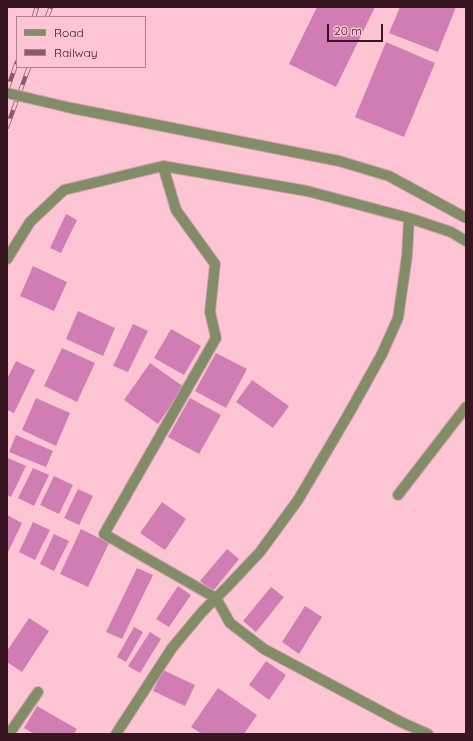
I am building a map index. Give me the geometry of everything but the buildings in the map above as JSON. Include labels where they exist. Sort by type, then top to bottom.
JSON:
[{"type":"street","points":[[7,93],[71,108],[339,161],[389,176],[466,218]]},
{"type":"street","points":[[163,166],[176,210],[215,264],[210,312],[216,338],[104,534],[216,598],[230,623],[264,649],[401,722],[428,734]]},
{"type":"street","points":[[7,260],[30,222],[64,190],[163,166],[308,191],[408,218],[451,232],[466,241]]},
{"type":"street","points":[[116,734],[172,648],[202,612],[260,552],[298,500],[382,354],[398,318],[407,256],[408,218]]},
{"type":"street","points":[[398,496],[466,406]]},
{"type":"street","points":[[9,734],[38,692]]},
{"type":"railway","points":[[34,16],[37,7]]},
{"type":"railway","points":[[47,16],[51,7]]},
{"type":"railway","points":[[7,90],[16,65]]},
{"type":"railway","points":[[7,127],[29,68]]}]
